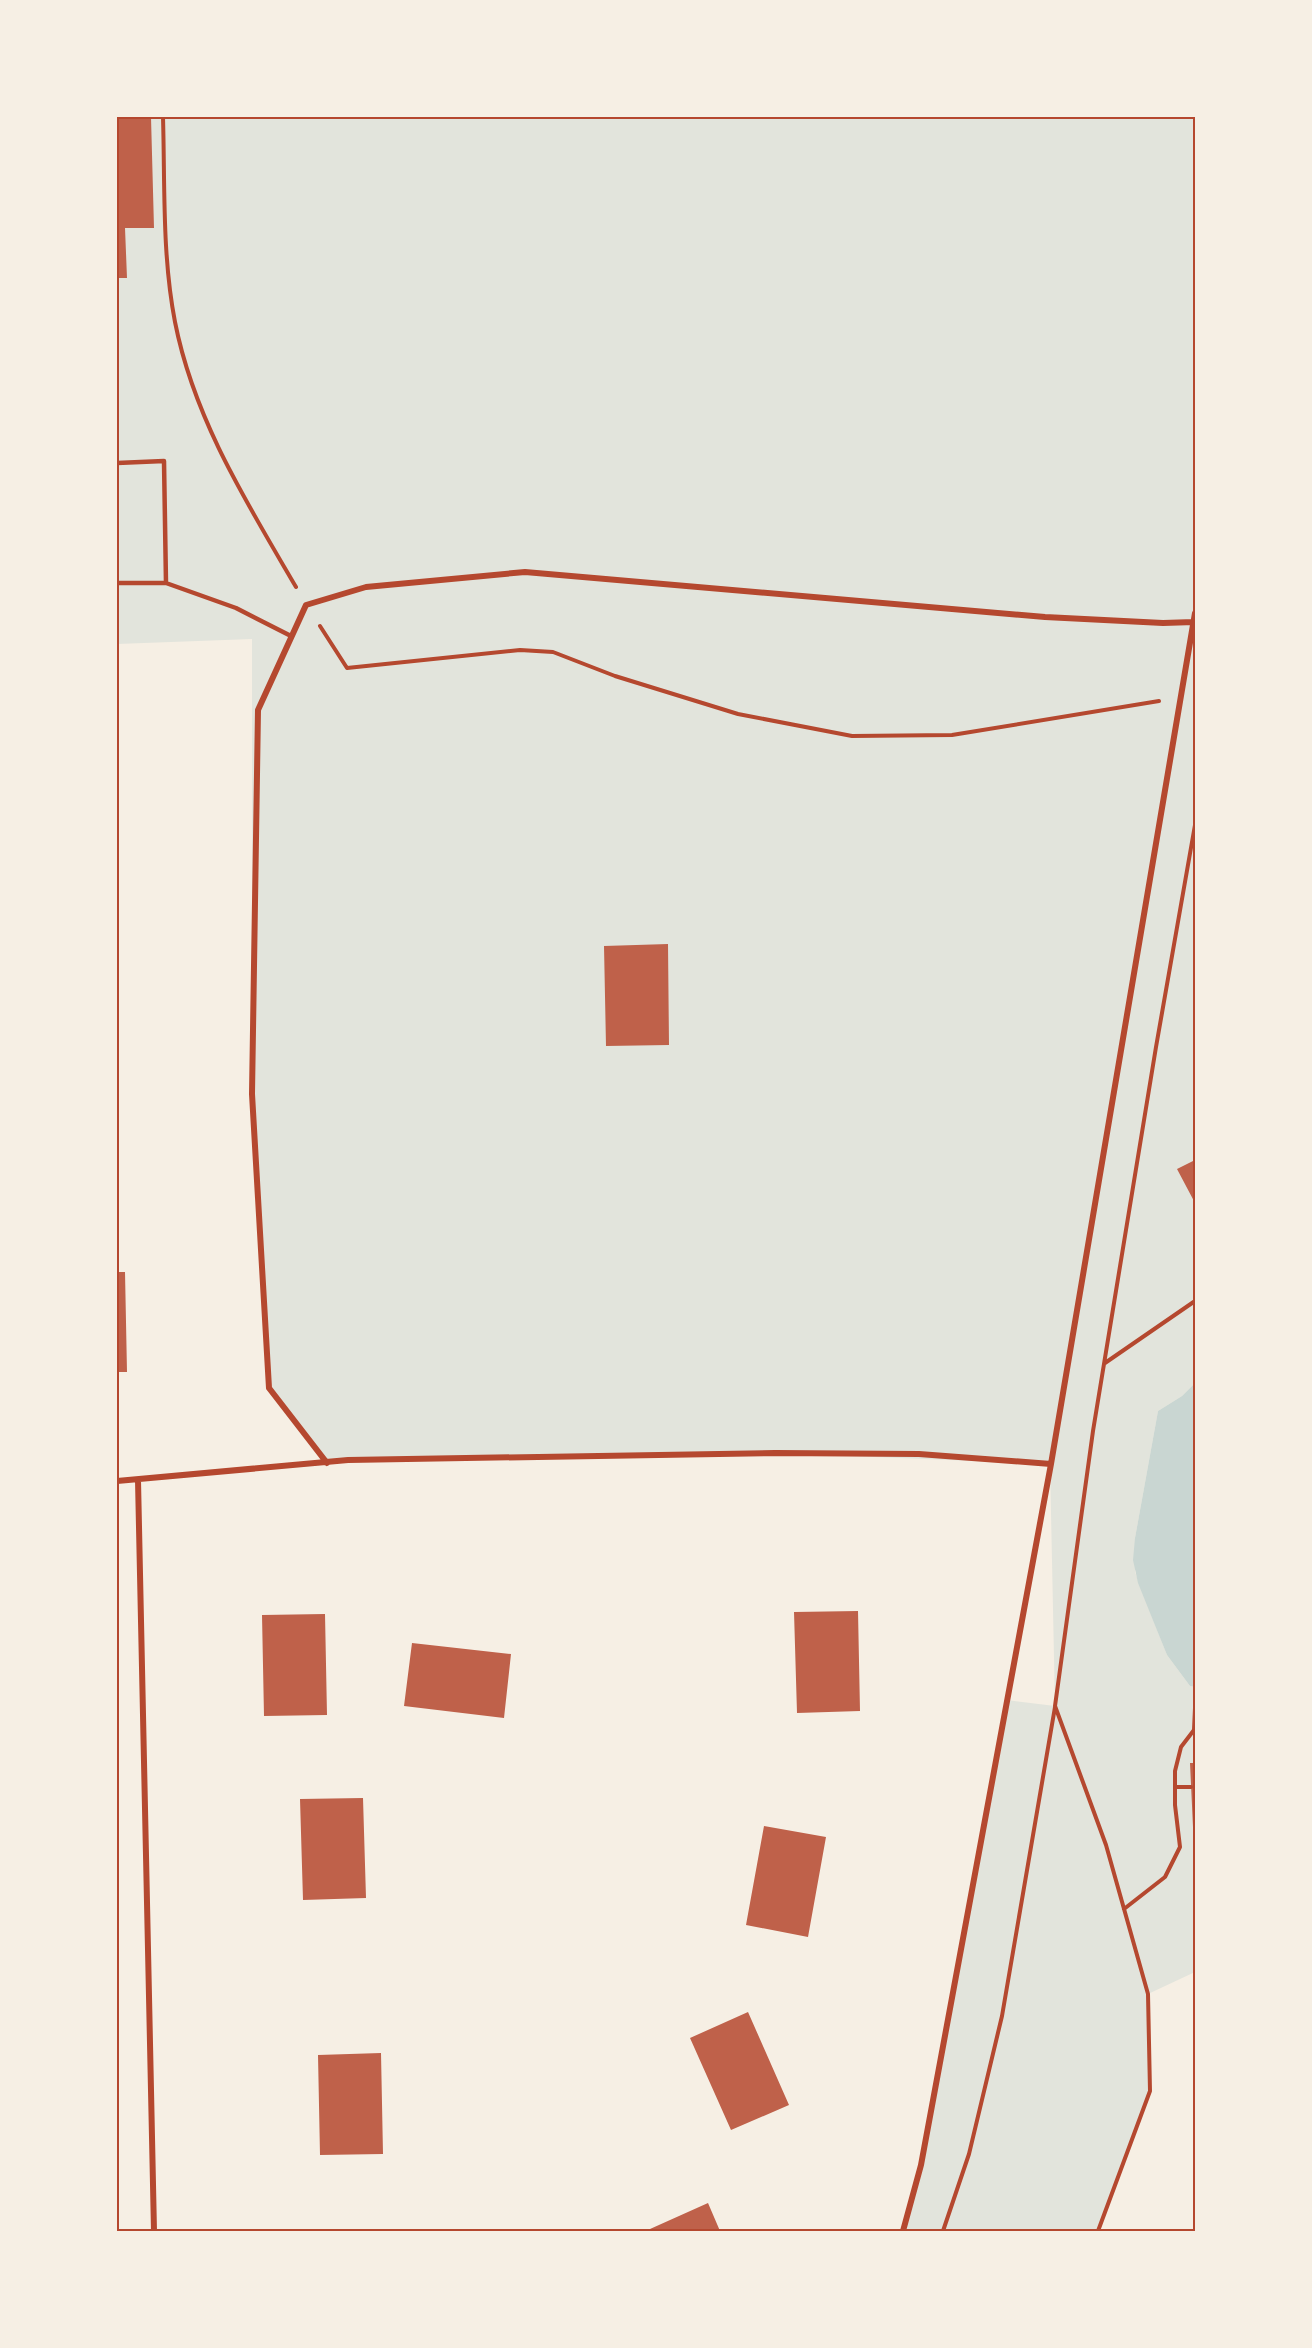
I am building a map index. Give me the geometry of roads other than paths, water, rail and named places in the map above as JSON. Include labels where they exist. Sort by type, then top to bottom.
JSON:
[{"type":"street","points":[[327,1463],[269,1388],[252,1094],[258,710],[306,605],[366,587],[525,572],[1045,617],[1163,623],[1194,622]]},
{"type":"street","points":[[903,2231],[921,2165],[1051,1464],[1195,613]]},
{"type":"street","points":[[117,1481],[360,1460],[831,1452],[919,1454],[1051,1464]]},
{"type":"street","points":[[138,1480],[154,2231]]},
{"type":"lane","points":[[117,463],[164,461],[166,583]]},
{"type":"lane","points":[[117,583],[166,583],[236,608],[291,636]]}]
